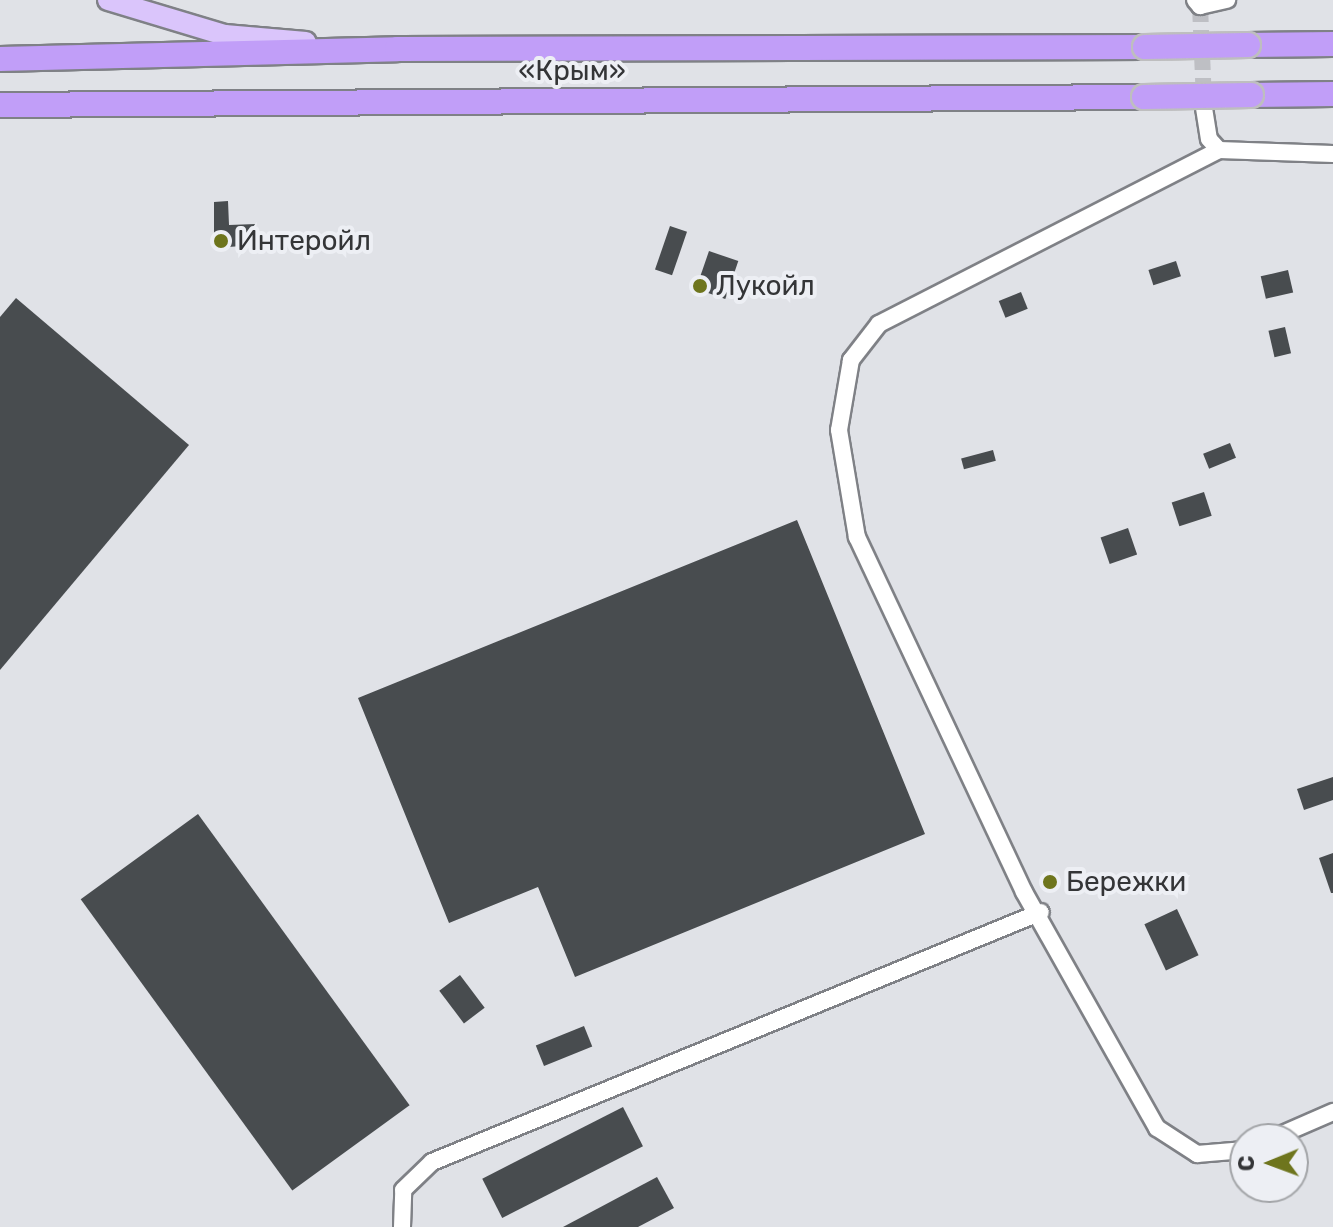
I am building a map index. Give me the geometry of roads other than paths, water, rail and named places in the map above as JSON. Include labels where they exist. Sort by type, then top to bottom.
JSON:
[{"type":"highway","name":"«Крым»","points":[[0,59],[397,49],[897,49],[1333,44]]},
{"type":"highway","name":"«Крым»","points":[[0,105],[1333,94]]},
{"type":"main road","points":[[108,0],[225,35],[397,49]]},
{"type":"street","points":[[1195,0],[1200,6],[1227,0]]},
{"type":"street","points":[[1204,108],[1206,131],[1219,150]]},
{"type":"street","points":[[1229,1151],[1197,1154],[1157,1128],[1041,912],[1024,892],[857,537],[839,430],[851,360],[879,324],[925,295],[1219,150],[1333,154]]},
{"type":"street","points":[[402,1227],[403,1190],[432,1162],[1041,912]]},
{"type":"street","points":[[1308,1123],[1333,1112]]},
{"type":"tunnel","points":[[1200,6],[1204,102]]},
{"type":"place","name":"Интеройл","points":[[221,241]]},
{"type":"place","name":"Лукойл","points":[[700,286]]},
{"type":"place","name":"Бережки","points":[[1050,882]]}]
